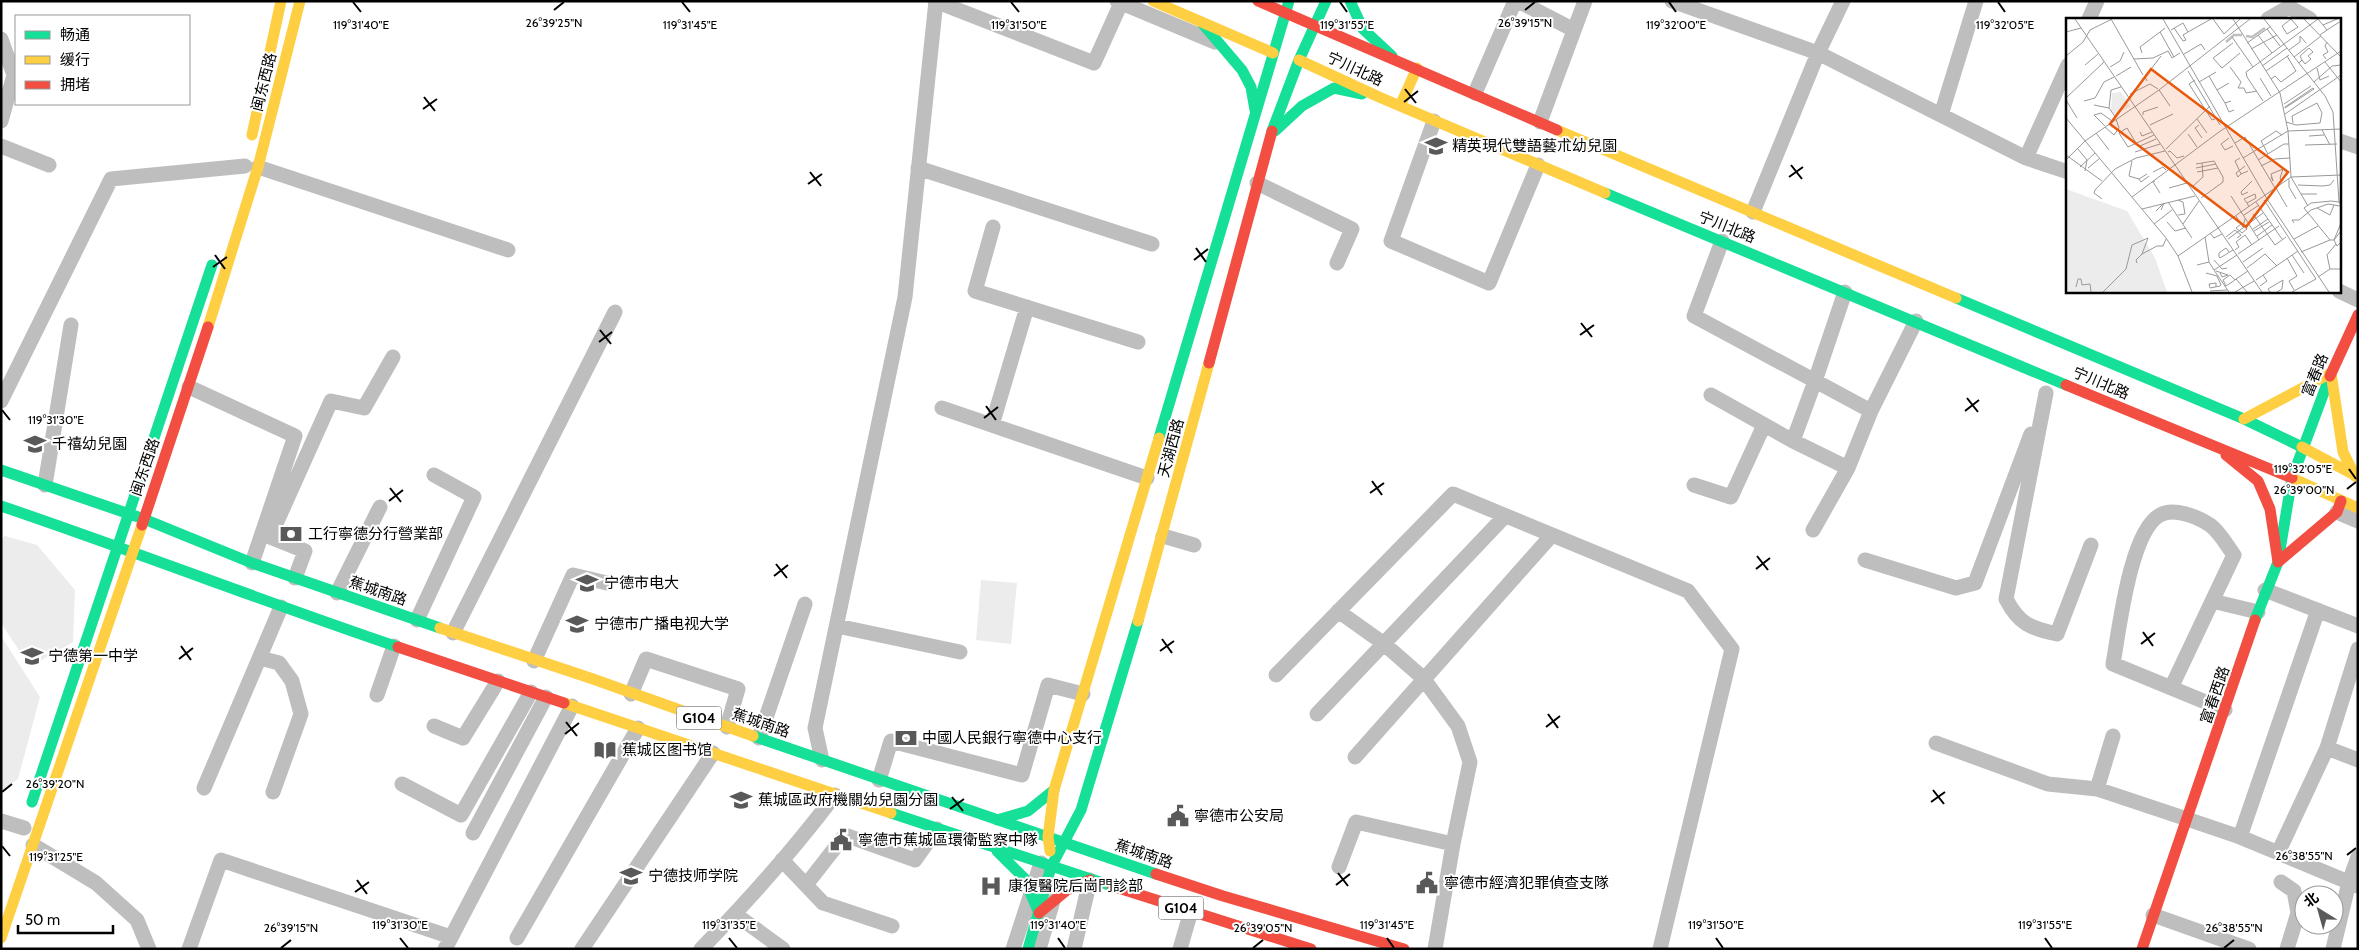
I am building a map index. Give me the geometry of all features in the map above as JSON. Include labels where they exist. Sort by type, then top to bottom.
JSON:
[{"type":"main road","name":"闽东西路","points":[[27,828],[134,551],[189,387],[248,162],[281,1]]},
{"type":"main road","name":"闽东西路","points":[[248,162],[300,1]]},
{"type":"main road","name":"宁川北路","points":[[1258,1],[1287,7],[1317,24],[1540,122],[2244,418],[2356,477]]},
{"type":"main road","points":[[1286,56],[1317,24],[1326,1]]},
{"type":"main road","points":[[1350,1],[1363,29],[1394,58]]},
{"type":"main road","name":"宁川北路","points":[[1158,2],[1538,165],[1916,321],[2218,449],[2292,478],[2339,506],[2358,508]]},
{"type":"main road","points":[[1286,56],[1287,7]]},
{"type":"main road","points":[[1200,21],[1242,70],[1251,87],[1255,114]]},
{"type":"main road","name":"天湖西路","points":[[1051,867],[1048,837],[1054,790],[1255,114],[1286,56]]},
{"type":"main road","name":"天湖西路","points":[[1051,867],[1080,810],[1163,536],[1270,137],[1286,56]]},
{"type":"main road","points":[[1400,106],[1417,68]]},
{"type":"main road","points":[[1270,137],[1302,106],[1334,88],[1379,98]]},
{"type":"main road","points":[[1244,150],[1264,156]]},
{"type":"main road","name":"闽东西路","points":[[1,938],[27,828],[116,546],[128,516],[217,251]]},
{"type":"main road","name":"富春路","points":[[2302,447],[2330,373],[2358,315]]},
{"type":"main road","points":[[2244,418],[2330,373],[2343,452],[2356,477]]},
{"type":"main road","name":"富春西路","points":[[2142,949],[2265,590],[2278,562],[2292,478],[2302,447]]},
{"type":"main road","points":[[2218,449],[2258,481],[2270,509],[2278,562]]},
{"type":"main road","name":"蕉城南路","points":[[1,470],[128,516],[144,519],[252,563],[337,593],[534,661],[593,679],[727,728],[996,820],[1231,898],[1404,949]]},
{"type":"main road","name":"G104","points":[[1,506],[134,551],[281,608],[1090,880],[1311,949]]},
{"type":"main road","points":[[2278,562],[2339,506]]},
{"type":"main road","points":[[996,820],[1023,816],[1039,807],[1054,790]]},
{"type":"main road","points":[[1080,810],[1084,833],[1090,844],[1115,860]]},
{"type":"main road","points":[[992,847],[1013,864],[1028,880],[1038,913]]},
{"type":"main road","points":[[1028,949],[1051,867]]},
{"type":"main road","points":[[1038,913],[1067,890],[1090,880]]},
{"type":"street","points":[[822,760],[816,728],[905,297],[936,1],[1094,63],[1120,2],[1222,45]]},
{"type":"street","points":[[1475,93],[1516,1],[1574,30]]},
{"type":"street","points":[[1540,122],[1585,1]]},
{"type":"street","points":[[1672,1],[1818,53],[2026,158],[2066,171]]},
{"type":"street","points":[[1753,212],[1818,53],[1843,1]]},
{"type":"street","points":[[1941,115],[1976,1]]},
{"type":"street","points":[[2089,18],[2097,1]]},
{"type":"street","points":[[2270,18],[2289,7],[2308,18]]},
{"type":"street","points":[[1,39],[14,75],[1,121]]},
{"type":"street","points":[[2026,158],[2066,69]]},
{"type":"street","points":[[1434,121],[1390,241],[1489,283],[1538,165]]},
{"type":"street","points":[[2342,142],[2358,147]]},
{"type":"street","points":[[1,146],[49,165]]},
{"type":"street","points":[[1,401],[111,179],[248,162],[508,250]]},
{"type":"street","points":[[918,168],[1152,244]]},
{"type":"street","points":[[1257,183],[1352,229],[1337,262]]},
{"type":"street","points":[[993,227],[975,291],[1138,342]]},
{"type":"street","points":[[1722,241],[1694,316],[1871,411]]},
{"type":"street","points":[[1793,440],[1816,381],[1845,292]]},
{"type":"street","points":[[2341,292],[2358,300]]},
{"type":"street","points":[[992,425],[1027,307]]},
{"type":"street","points":[[453,632],[615,312]]},
{"type":"street","points":[[1813,530],[1848,468],[1871,411],[1916,321]]},
{"type":"street","points":[[45,485],[71,325]]},
{"type":"street","points":[[295,578],[305,551],[270,537],[331,401],[364,408],[393,357]]},
{"type":"street","points":[[1865,560],[1956,588],[1975,583],[2052,378]]},
{"type":"street","points":[[189,387],[295,436],[252,563]]},
{"type":"street","points":[[2046,393],[2006,599],[2014,615],[2033,629],[2056,634],[2091,545]]},
{"type":"street","points":[[1711,395],[1764,425],[1848,468]]},
{"type":"street","points":[[942,408],[1147,478]]},
{"type":"street","points":[[1694,485],[1731,497],[1764,425]]},
{"type":"street","points":[[2343,452],[2358,458]]},
{"type":"street","points":[[417,620],[474,497],[434,475]]},
{"type":"street","points":[[1276,675],[1453,494],[1688,591],[1732,649],[1660,949]]},
{"type":"street","points":[[337,593],[380,506]]},
{"type":"street","points":[[2339,506],[2358,521]]},
{"type":"street","points":[[2171,688],[2234,555],[2211,526],[2181,512],[2162,514],[2152,521],[2134,553],[2112,664],[2225,710]]},
{"type":"street","points":[[1317,714],[1505,516]]},
{"type":"street","points":[[1355,757],[1423,678],[1552,535]]},
{"type":"street","points":[[1163,536],[1194,545]]},
{"type":"street","points":[[534,661],[572,575],[607,583]]},
{"type":"street","points":[[2265,590],[2358,626]]},
{"type":"street","points":[[2212,601],[2258,612]]},
{"type":"street","points":[[759,738],[805,604]]},
{"type":"street","points":[[204,788],[281,608]]},
{"type":"street","points":[[2240,837],[2318,610]]},
{"type":"street","points":[[1338,611],[1383,643],[1423,678],[1458,726],[1470,762],[1453,844],[1435,949]]},
{"type":"street","points":[[837,626],[960,652]]},
{"type":"street","points":[[377,695],[394,646]]},
{"type":"street","points":[[2278,853],[2327,748],[2358,649]]},
{"type":"street","points":[[260,658],[278,663],[292,681],[301,714],[273,792]]},
{"type":"street","points":[[630,694],[646,659],[738,689],[727,728]]},
{"type":"street","points":[[434,726],[464,738],[498,681]]},
{"type":"street","points":[[879,780],[891,741],[1022,775],[1048,685],[1083,694]]},
{"type":"street","points":[[402,784],[461,815],[531,692]]},
{"type":"street","points":[[473,833],[546,697]]},
{"type":"street","points":[[189,949],[221,860],[448,943],[572,706]]},
{"type":"street","points":[[517,938],[638,728]]},
{"type":"street","points":[[2097,789],[2113,736]]},
{"type":"street","points":[[1936,743],[2048,784],[2097,789],[2187,819],[2240,837],[2353,884]]},
{"type":"street","points":[[2327,748],[2358,760]]},
{"type":"street","points":[[582,949],[712,753]]},
{"type":"street","points":[[700,949],[735,914],[835,795]]},
{"type":"street","points":[[1,821],[27,828],[96,883],[137,920],[149,949]]},
{"type":"street","points":[[1339,867],[1356,822],[1453,844]]},
{"type":"street","points":[[806,885],[845,835],[915,860],[937,829]]},
{"type":"street","points":[[2334,948],[2353,884],[2358,857]]},
{"type":"street","points":[[782,860],[823,903],[892,926]]},
{"type":"street","points":[[1013,949],[1032,892],[1051,867]]},
{"type":"street","points":[[1039,949],[1053,900],[1051,867]]},
{"type":"street","points":[[1074,949],[1090,880]]},
{"type":"street","points":[[2281,882],[2294,891],[2298,913],[2287,949]]},
{"type":"street","points":[[1180,949],[1191,911]]},
{"type":"street","points":[[735,914],[783,949]]},
{"type":"street","points":[[2153,915],[2249,949]]},
{"type":"shaded area","points":[[5,536],[37,545],[75,590],[73,642],[30,667],[1,623],[1,539]]},
{"type":"shaded area","points":[[981,580],[1017,583],[1011,644],[976,640]]},
{"type":"shaded area","points":[[1,636],[40,697],[18,779],[1,791]]},
{"type":"traffic: fast","points":[[1159,438],[1289,1]]},
{"type":"traffic: fast","points":[[1272,131],[1299,60],[1326,1]]},
{"type":"traffic: fast","points":[[1350,1],[1363,29],[1392,56]]},
{"type":"traffic: fast","points":[[1202,23],[1242,70],[1251,87],[1255,110]]},
{"type":"traffic: fast","points":[[1275,131],[1302,106],[1334,88],[1362,94]]},
{"type":"traffic: fast","points":[[1605,193],[2066,385]]},
{"type":"traffic: fast","points":[[32,802],[212,265]]},
{"type":"traffic: fast","points":[[1956,298],[2244,419],[2302,447]]},
{"type":"traffic: fast","points":[[2255,620],[2278,562],[2292,478],[2330,376]]},
{"type":"traffic: fast","points":[[1,470],[144,519],[252,563],[440,628]]},
{"type":"traffic: fast","points":[[1,506],[398,647]]},
{"type":"traffic: fast","points":[[1028,949],[1051,867],[1081,810],[1138,621]]},
{"type":"traffic: fast","points":[[753,736],[1156,874]]},
{"type":"traffic: fast","points":[[997,820],[1028,811],[1054,790]]},
{"type":"traffic: fast","points":[[891,813],[1112,886]]},
{"type":"traffic: fast","points":[[997,851],[1024,878],[1039,913]]},
{"type":"traffic: slow","points":[[252,135],[281,1]]},
{"type":"traffic: slow","points":[[208,327],[258,167],[300,1]]},
{"type":"traffic: slow","points":[[1153,1],[1273,53]]},
{"type":"traffic: slow","points":[[1299,60],[1379,97],[1605,193]]},
{"type":"traffic: slow","points":[[1400,106],[1417,68]]},
{"type":"traffic: slow","points":[[1557,130],[1956,298]]},
{"type":"traffic: slow","points":[[1138,621],[1209,363]]},
{"type":"traffic: slow","points":[[2244,419],[2331,373],[2343,452],[2355,476]]},
{"type":"traffic: slow","points":[[1050,851],[1048,837],[1054,790],[1159,438]]},
{"type":"traffic: slow","points":[[2302,447],[2358,477]]},
{"type":"traffic: slow","points":[[2292,478],[2358,508]]},
{"type":"traffic: slow","points":[[1,938],[142,525]]},
{"type":"traffic: slow","points":[[440,628],[593,679],[753,736]]},
{"type":"traffic: slow","points":[[564,703],[891,813]]},
{"type":"traffic: jam","points":[[1258,1],[1557,130]]},
{"type":"traffic: jam","points":[[1209,363],[1272,131]]},
{"type":"traffic: jam","points":[[2330,376],[2358,315]]},
{"type":"traffic: jam","points":[[142,525],[208,327]]},
{"type":"traffic: jam","points":[[2066,385],[2292,478]]},
{"type":"traffic: jam","points":[[2226,455],[2258,481],[2270,509],[2278,562],[2337,512],[2341,501]]},
{"type":"traffic: jam","points":[[2142,949],[2255,620]]},
{"type":"traffic: jam","points":[[398,647],[564,703]]},
{"type":"traffic: jam","points":[[1156,874],[1223,896],[1404,949]]},
{"type":"traffic: jam","points":[[1039,913],[1067,890],[1090,880]]},
{"type":"traffic: jam","points":[[1112,886],[1311,949]]},
{"type":"place","name":"精英現代雙語藝朮幼兒園","points":[[1436,146]]},
{"type":"place","name":"千禧幼兒園","points":[[35,444]]},
{"type":"place","name":"工行寧德分行營業部","points":[[291,534]]},
{"type":"place","name":"宁德市电大","points":[[587,583]]},
{"type":"place","name":"宁德市广播电视大学","points":[[577,624]]},
{"type":"place","name":"宁德第一中学","points":[[32,656]]},
{"type":"place","name":"中國人民銀行寧德中心支行","points":[[906,738]]},
{"type":"place","name":"蕉城区图书馆","points":[[605,750]]},
{"type":"place","name":"蕉城區政府機關幼兒園分園","points":[[741,800]]},
{"type":"place","name":"寧德市公安局","points":[[1178,816]]},
{"type":"place","name":"寧德市蕉城區環衛監察中隊","points":[[841,840]]},
{"type":"place","name":"宁德技师学院","points":[[631,876]]},
{"type":"place","name":"寧德市經濟犯罪偵查支隊","points":[[1427,883]]},
{"type":"place","name":"康復醫院后崗門診部","points":[[991,886]]}]
